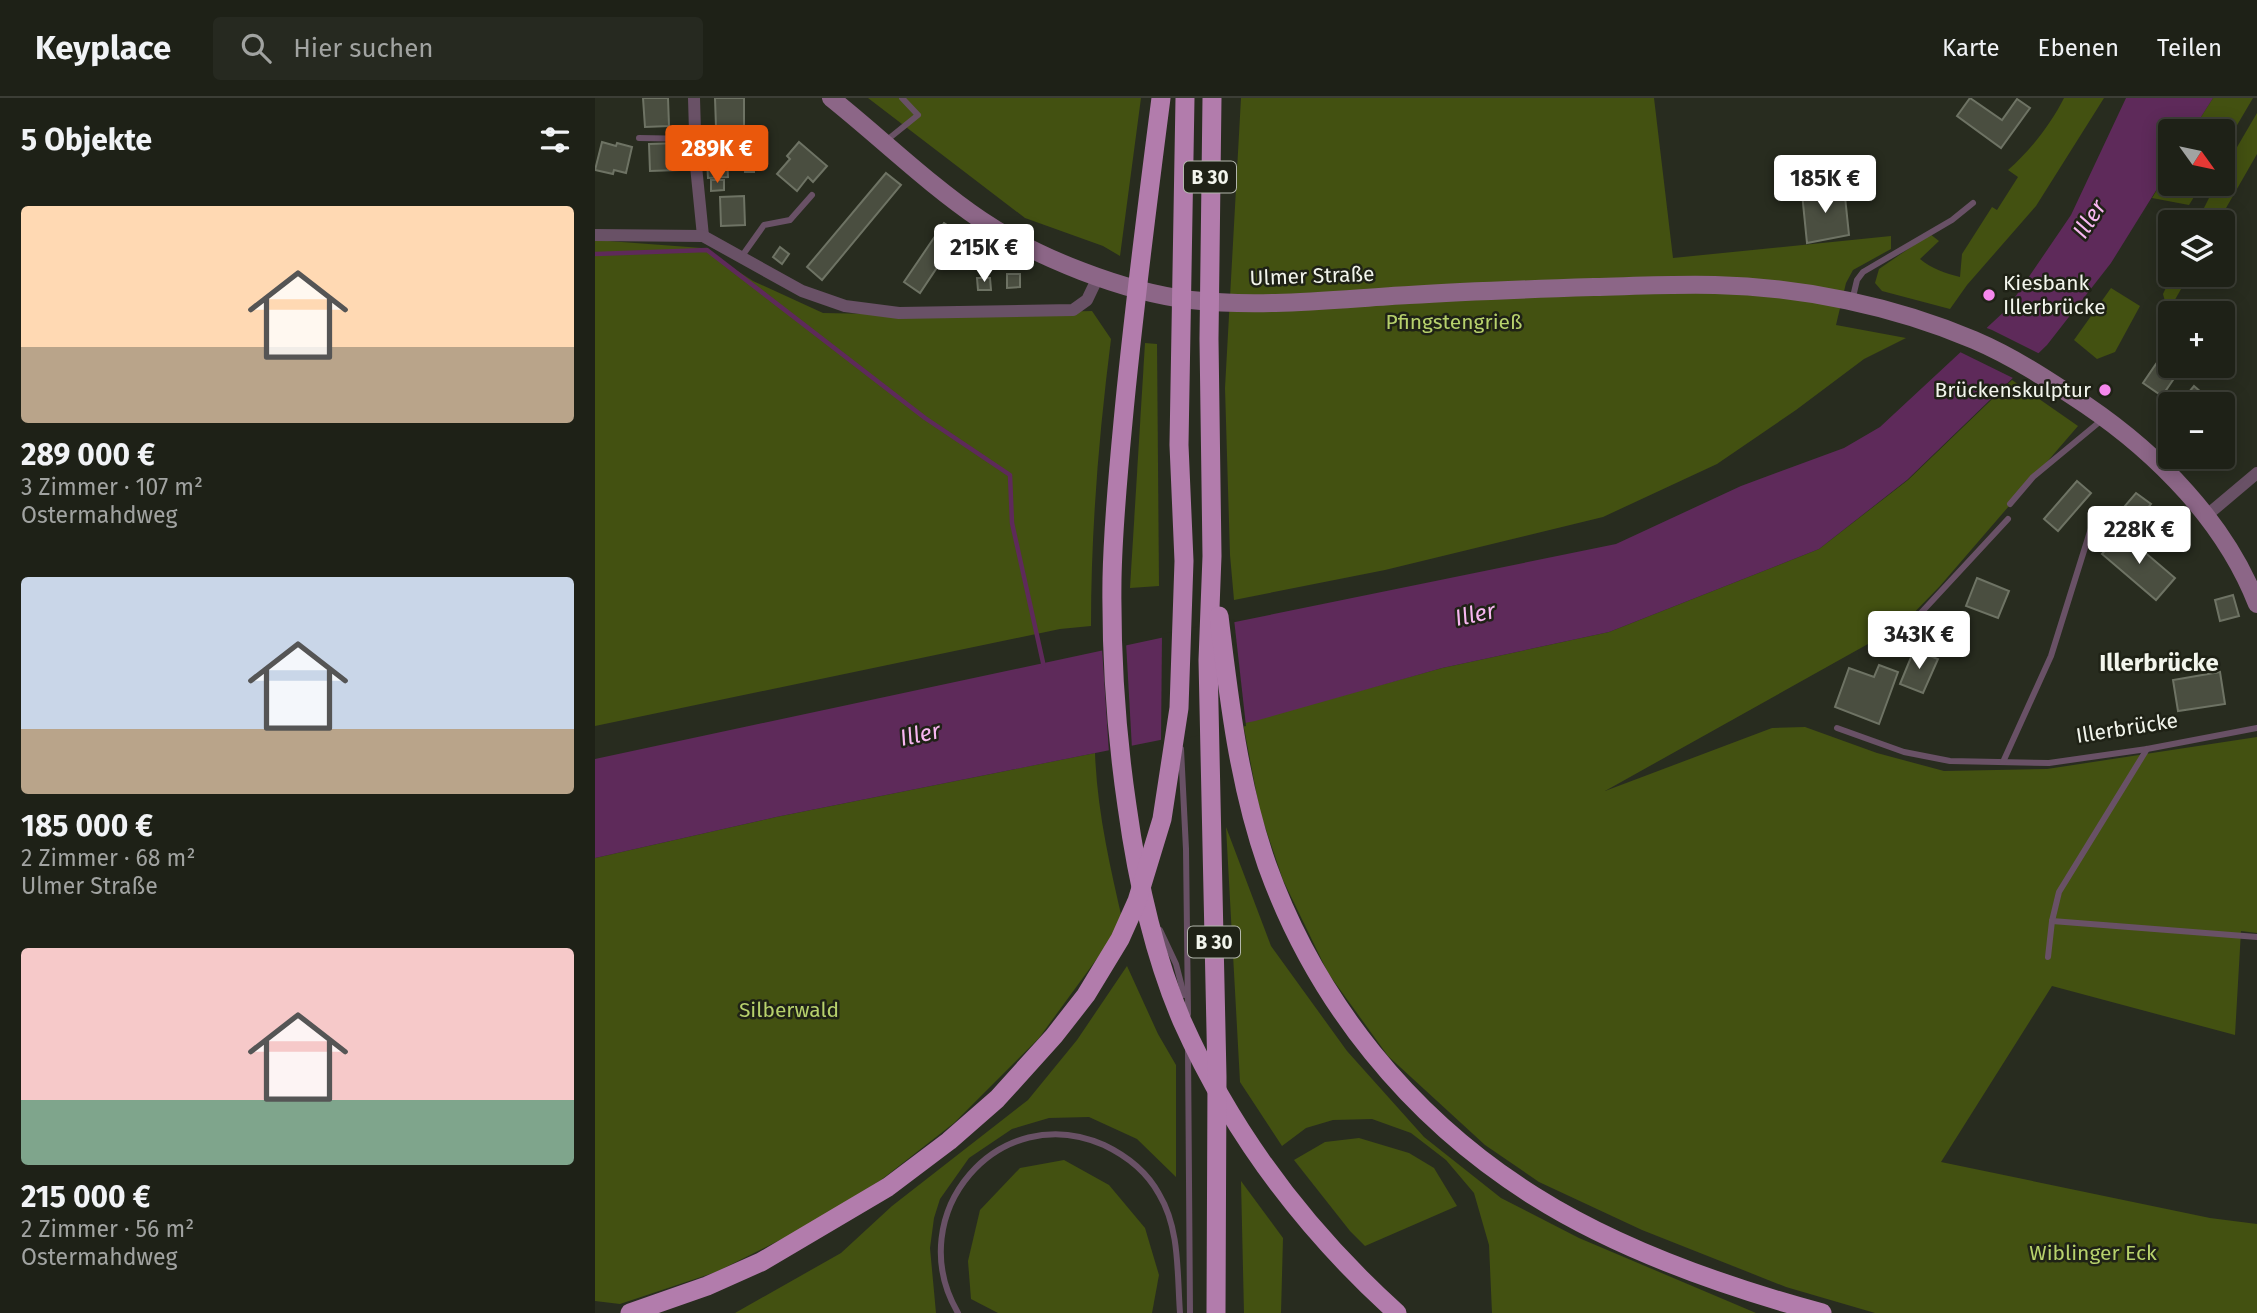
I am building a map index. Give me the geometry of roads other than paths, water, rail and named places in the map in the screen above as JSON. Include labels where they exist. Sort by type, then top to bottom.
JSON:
[{"type":"highway","points":[[1161,98],[1132,330],[1112,575],[1117,738],[1133,852],[1149,921],[1181,1018],[1204,1067],[1244,1136],[1291,1203],[1326,1244],[1397,1313]]},
{"type":"highway","name":"B 30","points":[[1179,708],[1184,562],[1179,446],[1185,98]]},
{"type":"highway","name":"B 30","points":[[1212,98],[1209,256],[1212,556],[1208,660],[1217,1077],[1216,1313]]},
{"type":"highway","points":[[1212,556],[1229,708],[1248,800],[1267,864],[1296,935],[1327,991],[1388,1072],[1447,1131],[1533,1195],[1581,1223],[1694,1272],[1822,1313]]},
{"type":"highway","points":[[630,1313],[707,1286],[761,1262],[818,1231],[888,1187],[949,1141],[997,1099],[1029,1066],[1086,995],[1120,939],[1137,901],[1162,819],[1179,708]]},
{"type":"main road","name":"Ulmer Straße","points":[[831,98],[982,220],[1024,244],[1098,277],[1192,300],[1255,302],[1485,290],[1717,285],[1784,291],[1851,302],[1945,328],[2018,362],[2105,418]]},
{"type":"main road","points":[[2105,418],[2152,457],[2206,516],[2238,563],[2257,604]]},
{"type":"street","points":[[694,98],[703,236]]},
{"type":"street","points":[[595,235],[703,236],[802,291],[845,306],[899,313],[1073,310],[1087,300],[1098,277]]},
{"type":"street","points":[[2206,516],[2257,473]]},
{"type":"lane","points":[[885,142],[918,114],[902,98]]},
{"type":"lane","points":[[639,138],[695,139]]},
{"type":"lane","points":[[740,258],[764,225],[790,220],[812,195]]},
{"type":"lane","points":[[1851,302],[1857,280],[1863,272],[1952,220],[1973,203]]},
{"type":"lane","points":[[2010,505],[2033,477],[2105,418]]},
{"type":"lane","points":[[1906,629],[2008,519]]},
{"type":"lane","points":[[2003,762],[2052,656],[2093,522]]},
{"type":"lane","name":"B 30","points":[[1179,708],[1188,1015],[1190,1313]]},
{"type":"lane","name":"Illerbrücke","points":[[1837,728],[1904,751],[1939,759],[2049,763],[2147,749],[2257,727]]},
{"type":"lane","points":[[2048,957],[2059,892],[2147,749]]},
{"type":"lane","points":[[1147,870],[1154,912],[1176,964],[1188,1015]]},
{"type":"lane","points":[[2052,921],[2257,937]]},
{"type":"lane","points":[[958,1313],[943,1280],[940,1258],[942,1226],[952,1201],[976,1168],[998,1151],[1017,1141],[1051,1135],[1078,1137],[1108,1147],[1136,1164],[1160,1194],[1172,1226],[1180,1313]]},
{"type":"water","name":"Iller","points":[[2126,98],[2213,98],[2200,119],[2158,119],[2158,187],[2111,263],[2047,345],[1907,480],[1819,549],[1609,632],[1442,668],[1255,721],[776,817],[595,858],[595,759],[1235,622],[1616,544],[1741,486],[1844,448],[1880,427],[2007,309],[2071,215]]},
{"type":"waterway","points":[[595,254],[707,250],[925,418],[1010,475],[1012,523],[1044,667]]},
{"type":"place","name":"Kiesbank Illerbrücke","points":[[1989,295]]},
{"type":"place","name":"Brückenskulptur","points":[[2105,390]]},
{"type":"district","name":"Illerbrücke","points":[[2159,663]]},
{"type":"park label","name":"Pfingstengrieß","points":[[1454,322]]},
{"type":"park label","name":"Silberwald","points":[[789,1010]]},
{"type":"park label","name":"Wiblinger Eck","points":[[2093,1253]]}]
